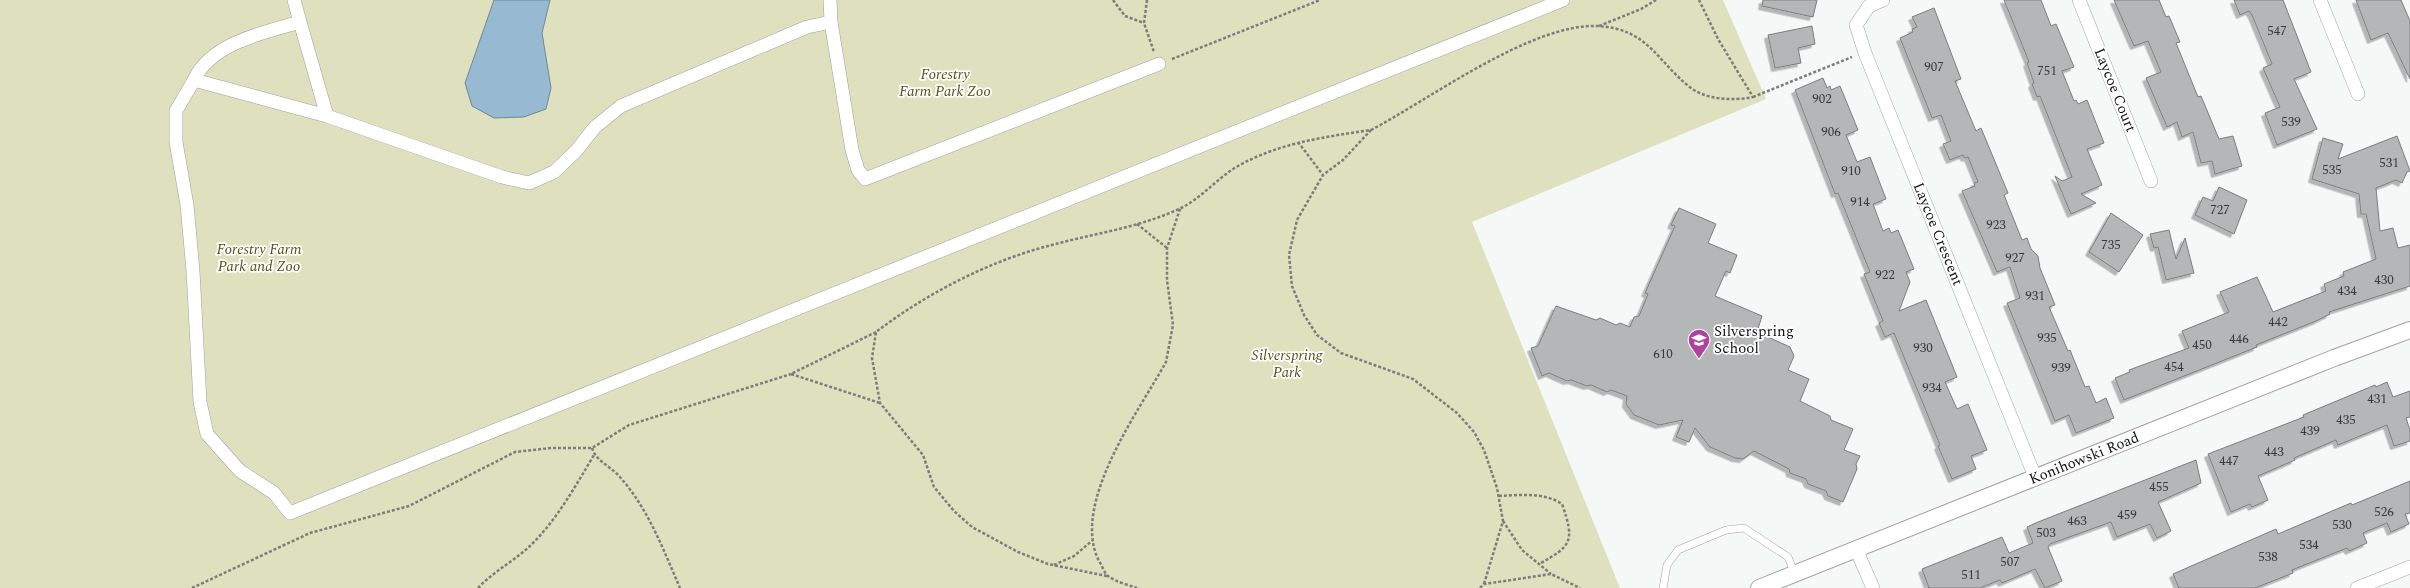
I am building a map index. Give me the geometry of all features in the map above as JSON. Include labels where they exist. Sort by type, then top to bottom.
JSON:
[{"type":"street","points":[[294,0],[327,116]]},
{"type":"street","points":[[830,0],[831,22],[852,150],[858,170],[865,179],[1159,64]]},
{"type":"street","points":[[300,22],[223,49],[200,68],[176,111],[176,142],[186,205],[200,402],[207,434],[240,471],[274,493],[290,513],[1563,0]]},
{"type":"street","name":"Laycoe Crescent","points":[[1883,0],[1869,6],[1856,26],[1865,53],[2035,477]]},
{"type":"street","name":"Laycoe Court","points":[[2079,0],[2151,181]]},
{"type":"street","points":[[2320,0],[2358,94]]},
{"type":"street","points":[[194,80],[327,116],[502,177],[529,183],[554,172],[576,152],[595,127],[621,106],[801,29],[831,22]]},
{"type":"street","name":"Konihowski Road","points":[[1759,588],[2334,358],[2410,330]]},
{"type":"street","points":[[1856,549],[1873,588]]},
{"type":"street","points":[[2357,588],[2410,567]]},
{"type":"lane","points":[[1663,588],[1667,565],[1678,550],[1726,530],[1744,528],[1788,557],[1795,574]]},
{"type":"path","points":[[1113,0],[1125,16],[1144,24]]},
{"type":"path","points":[[1147,0],[1144,24],[1159,64],[1320,0]]},
{"type":"path","points":[[1598,26],[1641,9],[1656,0]]},
{"type":"path","points":[[1699,0],[1718,39],[1753,97]]},
{"type":"path","points":[[1580,588],[1551,574],[1522,550],[1503,521],[1499,496],[1484,450],[1474,432],[1458,413],[1412,379],[1341,353],[1317,335],[1304,316],[1292,286],[1289,255],[1298,220],[1323,175],[1343,160],[1371,130],[1504,54],[1544,36],[1577,26],[1598,26],[1633,34],[1658,53],[1692,88],[1710,96],[1734,99],[1753,97],[1849,59]]},
{"type":"path","points":[[192,588],[310,533],[409,506],[515,452],[551,448],[592,448],[629,425],[791,374],[876,332],[899,314],[929,297],[965,278],[1004,261],[1046,246],[1136,224],[1180,209],[1236,167],[1272,149],[1298,142],[1371,130]]},
{"type":"path","points":[[1298,142],[1323,175]]},
{"type":"path","points":[[1107,576],[1094,550],[1093,523],[1098,492],[1109,462],[1166,362],[1171,347],[1173,325],[1167,280],[1167,248],[1180,209]]},
{"type":"path","points":[[1136,224],[1167,248]]},
{"type":"path","points":[[876,332],[872,358],[880,403],[923,455],[934,487],[954,511],[972,527],[994,540],[1053,565],[1107,576],[1137,588]]},
{"type":"path","points":[[791,374],[880,403]]},
{"type":"path","points":[[592,448],[594,455],[619,476],[649,517],[680,588]]},
{"type":"path","points":[[478,588],[491,575],[535,542],[567,502],[594,455]]},
{"type":"path","points":[[1499,496],[1536,496],[1555,499],[1562,504],[1569,525],[1568,542],[1561,552],[1539,564]]},
{"type":"path","points":[[1480,588],[1484,584],[1503,521]]},
{"type":"path","points":[[1053,565],[1074,556],[1094,540]]},
{"type":"path","points":[[1484,584],[1551,574]]},
{"type":"green space","points":[[0,0],[1723,0],[1766,99],[1472,222],[1620,588],[0,588]]},
{"type":"water","points":[[494,0],[550,0],[542,33],[551,88],[546,109],[524,117],[494,118],[472,106],[465,83]]},
{"type":"building","points":[[1763,0],[1817,0],[1813,17],[1762,6]]},
{"type":"building","points":[[2004,0],[2041,0],[2051,26],[2056,24],[2074,67],[2062,71],[2074,101],[2076,100],[2078,104],[2087,100],[2104,143],[2087,149],[2102,185],[2081,194],[2096,203],[2071,214],[2055,176],[2062,181],[2072,177],[2040,96],[2037,97],[2032,84],[2034,83],[2027,63],[2029,62]]},
{"type":"building","points":[[2114,0],[2159,0],[2166,17],[2169,16],[2180,42],[2176,43],[2198,97],[2201,96],[2219,139],[2233,136],[2242,166],[2215,174],[2212,161],[2201,163],[2193,132],[2182,137],[2177,122],[2167,127],[2146,78],[2161,72],[2148,41],[2134,46]]},
{"type":"building","points":[[2234,0],[2283,0],[2311,72],[2294,79],[2317,129],[2277,145],[2265,113],[2280,107],[2263,68],[2272,64],[2252,15],[2249,11],[2240,15]]},
{"type":"building","points":[[2356,0],[2401,0],[2410,21],[2410,79],[2388,33],[2371,40]]},
{"type":"building","points":[[1934,8],[1961,79],[1955,81],[1976,131],[1981,128],[2008,193],[2004,195],[2022,240],[2027,238],[2031,249],[2038,256],[2040,268],[2055,305],[2049,307],[2068,351],[2070,350],[2085,387],[2089,386],[2096,403],[2106,398],[2114,418],[2076,433],[2069,415],[2055,421],[2007,303],[2020,298],[2010,267],[1997,272],[1962,191],[1975,186],[1974,183],[1978,182],[1968,157],[1965,158],[1963,155],[1950,160],[1943,144],[1951,141],[1941,115],[1932,118],[1900,38],[1913,32],[1912,29],[1917,27],[1912,17]]},
{"type":"building","points":[[1812,26],[1815,44],[1798,48],[1801,63],[1775,68],[1768,35]]},
{"type":"building","points":[[1823,78],[1827,88],[1830,86],[1831,90],[1840,86],[1858,130],[1846,135],[1857,162],[1870,157],[1886,199],[1873,204],[1883,231],[1889,228],[1891,233],[1898,230],[1914,269],[1906,272],[1910,282],[1899,311],[1926,300],[1957,377],[1945,382],[1957,409],[1968,404],[1987,450],[1971,456],[1976,469],[1952,479],[1938,446],[1940,445],[1894,333],[1885,337],[1879,323],[1883,321],[1864,274],[1870,272],[1838,193],[1835,194],[1795,90]]},
{"type":"building","points":[[2397,136],[2410,171],[2407,172],[2402,183],[2396,180],[2376,188],[2380,231],[2393,228],[2398,248],[2410,245],[2410,286],[2329,312],[2330,314],[2316,321],[2256,345],[2257,347],[2124,400],[2115,378],[2130,372],[2129,370],[2189,348],[2182,331],[2229,312],[2220,292],[2257,277],[2273,312],[2326,291],[2324,284],[2344,276],[2343,272],[2376,259],[2366,214],[2361,214],[2359,194],[2312,179],[2323,138],[2343,144],[2338,159]]},
{"type":"building","points":[[2219,187],[2247,200],[2234,234],[2195,215],[2203,197],[2213,201]]},
{"type":"building","points":[[1679,208],[1716,224],[1708,243],[1737,255],[1730,273],[1726,271],[1715,296],[1762,316],[1757,332],[1790,347],[1794,356],[1788,370],[1809,379],[1800,401],[1830,416],[1831,420],[1853,429],[1844,450],[1860,456],[1856,464],[1857,469],[1843,502],[1828,496],[1826,491],[1808,484],[1806,479],[1790,473],[1789,469],[1754,451],[1743,459],[1735,458],[1710,447],[1695,428],[1689,442],[1676,437],[1683,420],[1659,425],[1634,415],[1626,404],[1627,396],[1611,390],[1607,392],[1591,385],[1587,386],[1571,380],[1567,381],[1549,373],[1542,376],[1531,348],[1538,346],[1556,306],[1596,320],[1600,318],[1616,325],[1620,323],[1630,327],[1634,317],[1639,316],[1648,294],[1645,293],[1675,226],[1671,225]]},
{"type":"building","points":[[2111,213],[2143,235],[2119,272],[2089,252]]},
{"type":"building","points":[[2169,230],[2176,259],[2185,238],[2194,273],[2166,280],[2158,247],[2154,248],[2150,234]]},
{"type":"building","points":[[2387,382],[2393,397],[2410,391],[2410,417],[2406,418],[2410,430],[2410,441],[2394,446],[2387,425],[2338,445],[2336,440],[2294,458],[2295,460],[2258,476],[2268,500],[2252,507],[2250,504],[2231,512],[2208,454],[2304,417],[2303,415],[2375,385],[2376,387]]},
{"type":"building","points":[[2196,460],[2201,483],[2158,502],[2171,531],[2157,538],[2150,524],[2117,537],[2111,522],[2050,544],[2048,547],[2062,581],[2045,588],[2035,569],[2002,583],[2000,580],[1980,588],[1929,588],[1922,569],[2002,537],[2009,553],[2033,543],[2027,527]]},
{"type":"building","points":[[2410,481],[2410,513],[2405,514],[2409,524],[2391,532],[2387,523],[2363,533],[2367,543],[2349,551],[2347,548],[2292,570],[2293,573],[2255,588],[2179,588],[2173,574],[2276,529],[2278,534],[2351,503],[2352,505]]},
{"type":"place","name":"Silverspring School","points":[[1699,360]]},
{"type":"park label","name":"Forestry Farm Park Zoo","points":[[945,82]]},
{"type":"park label","name":"Forestry Farm Park and Zoo","points":[[259,258]]},
{"type":"park label","name":"Silverspring Park","points":[[1287,364]]}]
